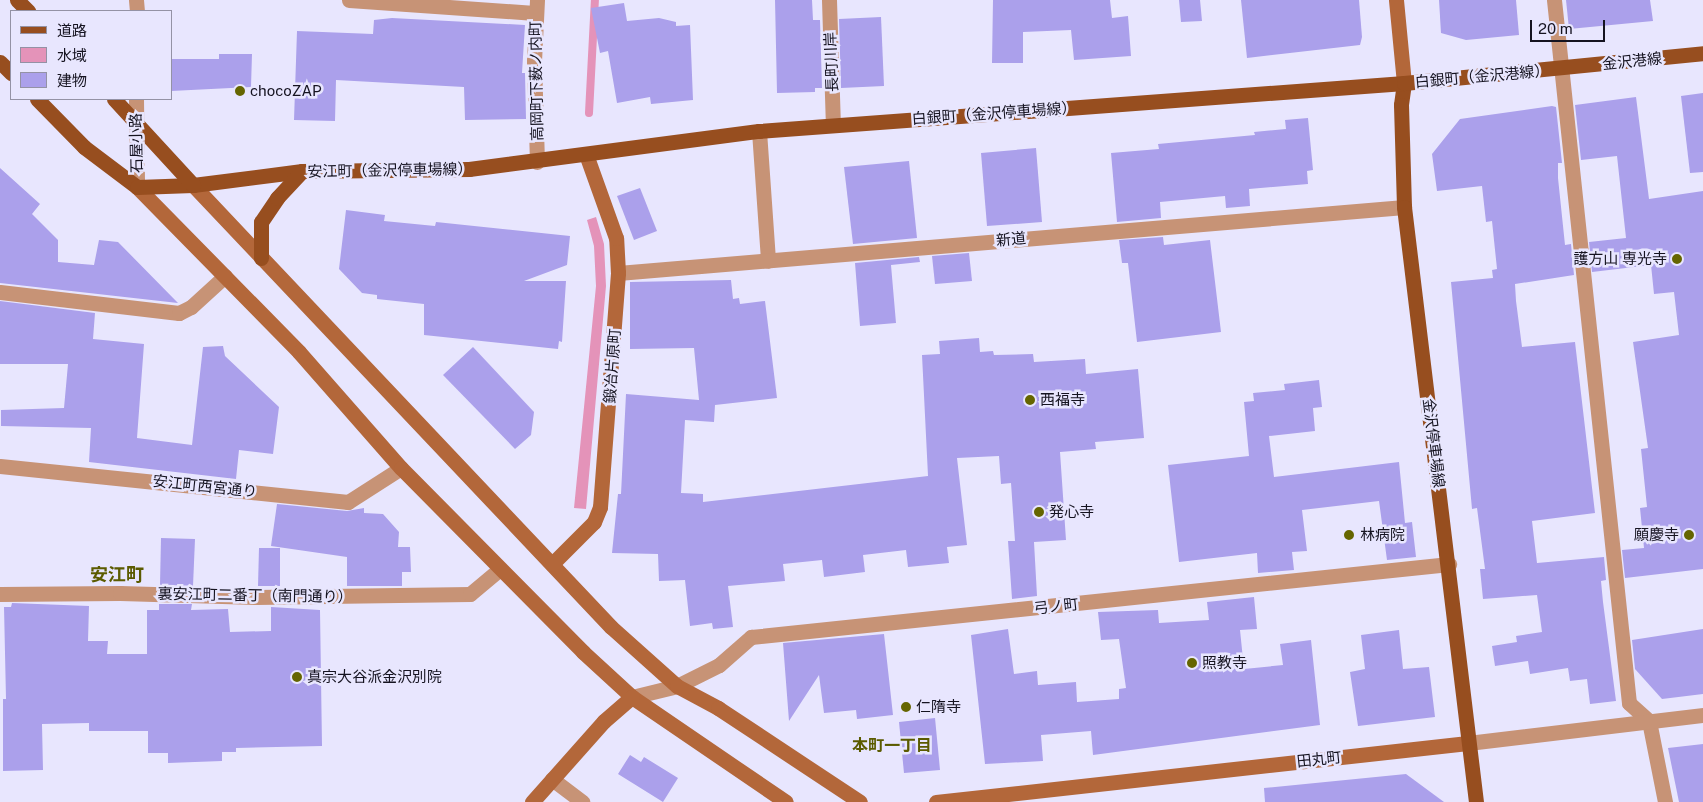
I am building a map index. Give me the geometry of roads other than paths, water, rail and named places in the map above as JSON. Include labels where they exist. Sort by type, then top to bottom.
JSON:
[{"type":"main road","points":[[17,0],[27,10]]},
{"type":"main road","name":"金沢港線","points":[[1560,69],[1703,53]]},
{"type":"main road","points":[[0,62],[10,72]]},
{"type":"main road","name":"白銀町（金沢港線）","points":[[1404,83],[1560,69]]},
{"type":"main road","name":"白銀町（金沢停車場線）","points":[[586,154],[689,138],[759,131],[1404,83]]},
{"type":"main road","name":"金沢停車場線","points":[[1404,83],[1401,105],[1404,207],[1449,564],[1476,802]]},
{"type":"main road","points":[[38,100],[84,147],[137,187]]},
{"type":"main road","points":[[115,100],[193,185]]},
{"type":"main road","name":"安江町（金沢停車場線）","points":[[137,187],[193,185],[302,171],[469,170],[586,154]]},
{"type":"main road","points":[[261,258],[262,222],[276,198],[302,171]]},
{"type":"street","points":[[349,0],[536,7]]},
{"type":"street","name":"長町川岸","points":[[829,0],[832,125]]},
{"type":"street","points":[[1396,0],[1404,83]]},
{"type":"street","points":[[1554,0],[1629,703],[1649,721],[1665,802]]},
{"type":"street","name":"高岡町下薮ノ内町","points":[[536,7],[537,162]]},
{"type":"street","name":"石屋小路","points":[[136,100],[137,187]]},
{"type":"street","points":[[759,131],[768,261]]},
{"type":"street","name":"鍛冶片原町","points":[[552,564],[594,522],[600,507],[618,273],[616,238],[586,154]]},
{"type":"street","points":[[193,185],[611,627],[677,686],[718,708],[860,802]]},
{"type":"street","points":[[137,187],[299,352],[402,468],[500,569],[632,698],[786,802]]},
{"type":"street","name":"新道","points":[[618,273],[1404,207]]},
{"type":"street","points":[[0,292],[179,312],[191,307],[225,276]]},
{"type":"street","name":"安江町西宮通り","points":[[0,466],[348,502],[402,468]]},
{"type":"street","name":"弓ノ町","points":[[632,698],[677,686],[719,666],[751,638],[1449,564]]},
{"type":"street","name":"裏安江町二番丁（南門通り）","points":[[0,594],[120,592],[256,597],[470,594],[500,569]]},
{"type":"street","points":[[532,802],[604,721],[632,698]]},
{"type":"street","name":"田丸町","points":[[936,802],[1468,743],[1703,714]]},
{"type":"street","points":[[552,779],[582,802]]},
{"type":"water","points":[[596,217],[604,244],[606,286],[586,509],[574,508],[596,286],[594,246],[587,220]]},
{"type":"waterway","points":[[589,113],[595,0]]},
{"type":"place","name":"chocoZAP","points":[[240,91]]},
{"type":"place","name":"護方山 専光寺","points":[[1677,259]]},
{"type":"place","name":"西福寺","points":[[1030,400]]},
{"type":"place","name":"発心寺","points":[[1039,512]]},
{"type":"place","name":"林病院","points":[[1349,535]]},
{"type":"place","name":"願慶寺","points":[[1689,535]]},
{"type":"place","name":"照教寺","points":[[1192,663]]},
{"type":"place","name":"真宗大谷派金沢別院","points":[[297,677]]},
{"type":"place","name":"仁隋寺","points":[[906,707]]},
{"type":"district","name":"安江町","points":[[117,575]]},
{"type":"district","name":"本町一丁目","points":[[892,746]]}]
